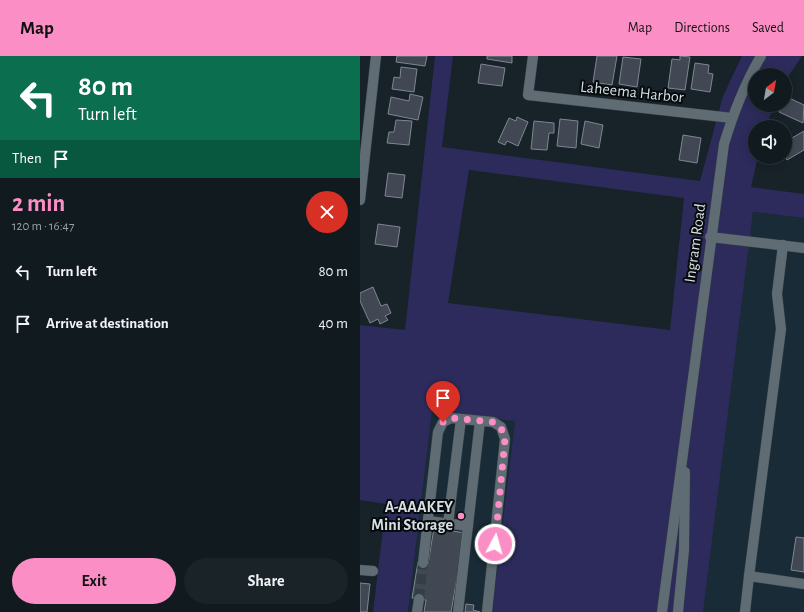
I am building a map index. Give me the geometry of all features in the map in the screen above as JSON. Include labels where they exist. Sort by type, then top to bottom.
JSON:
[{"type":"street","points":[[360,200],[376,56]]},
{"type":"street","name":"Laheema Harbor","points":[[533,56],[528,96],[732,118]]},
{"type":"street","name":"Ingram Road","points":[[662,612],[710,237],[724,144],[732,118],[747,81],[761,56]]},
{"type":"street","points":[[710,237],[804,248]]},
{"type":"street","points":[[745,612],[781,329],[776,294],[783,245]]},
{"type":"street","points":[[423,563],[438,432],[443,422],[452,418],[493,422],[501,428],[505,439],[487,612]]},
{"type":"street","points":[[448,524],[461,419]]},
{"type":"street","points":[[458,612],[480,421]]},
{"type":"street","name":"Ingram Road","points":[[678,612],[685,538],[684,442]]},
{"type":"street","points":[[428,521],[468,526]]},
{"type":"street","points":[[360,570],[373,571]]},
{"type":"street","points":[[749,576],[804,584]]},
{"type":"street","points":[[417,612],[419,599]]},
{"type":"shaded area","points":[[435,56],[453,56],[442,147],[700,181],[723,96],[742,56],[802,56],[792,71],[792,68],[748,68],[748,112],[771,112],[769,120],[748,120],[748,164],[756,164],[751,187],[804,194],[804,218],[753,212],[703,612],[492,612],[515,421],[432,411],[408,612],[373,612],[386,504],[360,500],[360,325],[405,330]],"holes":[[[469,170],[684,198],[670,330],[448,303]]]},
{"type":"shaded area","points":[[753,212],[804,218],[804,612],[699,612]]},
{"type":"shaded area","name":"A-AAAKEY Mini Storage","points":[[432,410],[515,421],[492,612],[408,612]]},
{"type":"building","points":[[397,56],[427,56],[425,66],[396,62]]},
{"type":"building","points":[[487,56],[512,56],[512,63],[487,59]]},
{"type":"building","points":[[597,56],[617,56],[612,85],[593,82]]},
{"type":"building","points":[[680,56],[690,57],[685,90],[668,88],[672,59],[680,60]]},
{"type":"building","points":[[623,57],[641,59],[637,87],[619,84]]},
{"type":"building","points":[[695,63],[709,65],[708,73],[713,74],[710,92],[691,89]]},
{"type":"building","points":[[481,64],[505,68],[502,86],[478,83]]},
{"type":"building","points":[[401,67],[417,69],[414,92],[392,89],[394,77],[400,78]]},
{"type":"building","points":[[410,94],[423,97],[418,120],[388,114],[391,97],[409,101]]},
{"type":"building","points":[[792,99],[804,105],[803,123],[779,112],[792,112]]},
{"type":"building","points":[[517,117],[528,122],[518,146],[507,141],[505,145],[498,142],[509,118],[516,121]]},
{"type":"building","points":[[560,119],[578,121],[576,148],[557,146]]},
{"type":"building","points":[[396,120],[412,121],[409,145],[387,143],[389,132],[394,132]]},
{"type":"building","points":[[534,121],[554,123],[554,133],[549,133],[547,150],[531,149]]},
{"type":"building","points":[[585,121],[603,125],[599,148],[581,144]]},
{"type":"building","points":[[804,131],[804,150],[792,157],[792,138]]},
{"type":"building","points":[[683,135],[701,138],[697,163],[679,160]]},
{"type":"building","points":[[388,173],[405,175],[402,198],[385,196]]},
{"type":"building","points":[[378,224],[400,227],[397,247],[375,244]]},
{"type":"building","points":[[373,287],[381,306],[387,304],[391,313],[385,316],[388,320],[380,324],[378,319],[370,323],[360,301],[360,293]]},
{"type":"building","points":[[434,528],[465,533],[451,612],[424,612],[426,600],[412,598],[418,562],[428,564]]},
{"type":"building","points":[[796,537],[804,538],[804,572],[791,570]]},
{"type":"building","points":[[360,583],[370,584],[367,612],[360,612]]},
{"type":"building","points":[[466,604],[474,605],[473,610],[480,612],[465,612]]},
{"type":"tunnel","points":[[419,599],[423,563]]},
{"type":"place","name":"A-AAAKEY Mini Storage","points":[[461,516]]},
{"type":"route","points":[[443,422],[452,418],[493,422],[501,428],[505,439],[495,544]]}]
